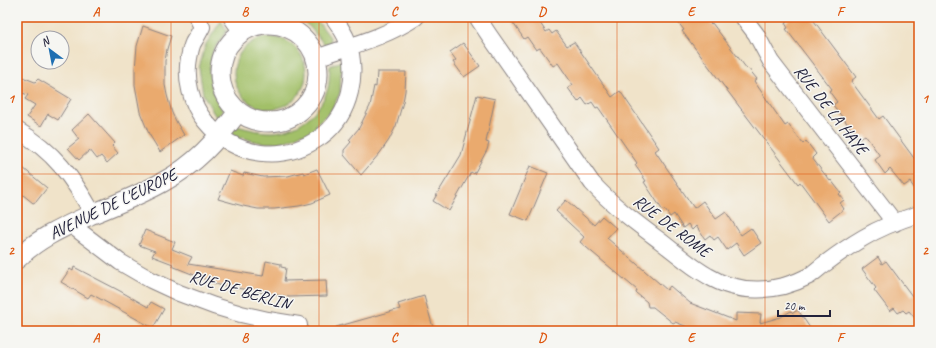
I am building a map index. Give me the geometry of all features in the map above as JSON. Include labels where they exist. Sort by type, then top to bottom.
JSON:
[{"type":"street","points":[[197,17],[202,27],[200,33],[192,44],[188,74],[194,104],[211,129],[219,136],[236,147],[251,152],[266,154],[296,150],[310,144],[334,125],[349,98],[353,68],[351,53],[347,39],[340,25],[333,17]]},
{"type":"street","points":[[316,58],[385,33],[406,24],[416,17]]},
{"type":"street","name":"RUE DE ROME","points":[[477,17],[596,188],[632,220],[697,269],[719,282],[751,290],[763,290],[793,282],[810,275],[864,237],[895,222],[919,214]]},
{"type":"street","name":"RUE DE LA HAYE","points":[[743,17],[756,34],[770,62],[895,222]]},
{"type":"street","points":[[238,24],[253,27],[264,24],[275,24],[286,27],[296,32],[304,39],[316,58],[318,70],[317,83],[313,95],[306,106],[297,114],[286,120],[260,122],[248,118],[238,112],[231,105],[221,84],[221,61],[224,52],[235,37],[238,24]]},
{"type":"street","name":"AVENUE DE L'EUROPE","points":[[17,259],[38,242],[70,224],[140,194],[178,173],[200,156],[219,136],[238,112]]},
{"type":"street","points":[[17,130],[37,143],[59,163],[76,185],[93,214]]},
{"type":"street","name":"RUE DE BERLIN","points":[[70,224],[120,262],[151,280],[179,293],[241,314],[300,325]]},
{"type":"green space","points":[[296,17],[313,17],[316,19],[330,37],[331,43],[324,44],[309,26]]},
{"type":"green space","points":[[221,21],[227,30],[213,51],[209,70],[212,90],[223,111],[218,117],[214,114],[203,94],[199,68],[206,44]]},
{"type":"green space","points":[[263,37],[277,37],[284,39],[296,47],[304,59],[306,73],[304,87],[296,99],[284,107],[277,109],[263,109],[256,107],[244,99],[236,87],[234,80],[234,66],[236,59],[244,47],[256,39]]},
{"type":"green space","points":[[345,59],[346,68],[341,72],[340,93],[331,111],[315,125],[319,130],[308,139],[303,133],[286,141],[263,143],[242,137],[239,141],[230,133],[237,126],[271,132],[289,129],[298,125],[312,114],[323,99],[329,85],[330,66]]},
{"type":"building","points":[[509,17],[536,17],[546,32],[549,30],[552,34],[556,31],[567,46],[574,42],[612,97],[620,91],[659,148],[655,151],[694,208],[703,201],[716,219],[726,212],[741,235],[751,228],[761,243],[744,255],[736,243],[727,250],[718,237],[714,240],[710,235],[705,239],[696,226],[692,230],[688,224],[683,228],[674,214],[670,217],[665,210],[663,211],[644,182],[646,181],[635,165],[637,163],[598,107],[596,108],[592,102],[587,105],[582,98],[578,102],[568,88],[573,85],[558,63],[553,66],[540,48],[536,50],[527,37],[524,39]]},
{"type":"building","points":[[674,17],[705,17],[711,24],[712,23],[747,69],[748,68],[757,79],[754,81],[785,126],[788,124],[803,144],[806,141],[816,154],[812,158],[841,193],[839,194],[844,200],[840,203],[844,209],[829,221],[800,182],[798,184],[682,31],[684,30]]},
{"type":"building","points":[[792,17],[811,17],[856,77],[851,81],[879,119],[883,116],[919,165],[919,195],[910,182],[904,186],[890,169],[885,174],[875,160],[880,156],[865,135],[859,139],[833,105],[837,102],[829,91],[832,89],[786,29],[788,28],[785,23]]},
{"type":"building","points":[[143,26],[171,36],[165,61],[165,85],[172,113],[184,135],[160,152],[149,134],[140,112],[135,85],[137,46]]},
{"type":"building","points":[[463,43],[480,66],[464,77],[453,62],[456,60],[450,52]]},
{"type":"building","points":[[377,72],[406,72],[405,91],[396,126],[389,140],[361,175],[344,155],[344,150],[351,142],[349,140],[359,128],[370,106],[374,86],[376,87]]},
{"type":"building","points":[[17,75],[35,82],[38,79],[71,99],[58,120],[48,114],[41,126],[27,117],[35,105],[25,99],[28,95],[17,91]]},
{"type":"building","points":[[477,95],[495,99],[486,142],[489,143],[487,150],[474,174],[471,172],[449,211],[433,201],[461,155]]},
{"type":"building","points":[[89,114],[115,143],[112,146],[118,153],[107,163],[101,156],[97,159],[90,150],[79,160],[68,148],[79,139],[72,130]]},
{"type":"building","points":[[17,163],[47,188],[36,202],[33,203],[17,190]]},
{"type":"building","points":[[530,166],[548,173],[528,221],[510,214]]},
{"type":"building","points":[[317,169],[330,195],[312,203],[274,209],[258,209],[218,199],[230,171],[243,176],[244,173],[263,177],[288,176],[303,172],[304,174]]},
{"type":"building","points":[[566,200],[594,225],[602,216],[616,228],[607,238],[667,290],[670,286],[690,303],[736,321],[736,313],[761,314],[760,323],[781,317],[791,311],[793,313],[798,310],[812,331],[698,331],[675,322],[673,323],[653,307],[648,307],[647,302],[636,293],[637,290],[580,242],[584,237],[556,211]]},
{"type":"building","points":[[145,230],[175,242],[172,249],[192,257],[188,264],[263,276],[266,261],[281,264],[281,267],[286,268],[284,281],[326,280],[327,296],[289,297],[219,285],[172,266],[173,264],[152,256],[155,251],[139,245]]},
{"type":"building","points":[[878,257],[882,264],[886,261],[912,296],[919,290],[919,323],[909,311],[906,313],[903,310],[898,313],[894,308],[890,311],[874,290],[876,288],[862,269]]},
{"type":"building","points":[[74,267],[148,307],[151,302],[164,309],[153,328],[91,294],[88,298],[61,282],[70,269],[73,271]]},
{"type":"building","points":[[424,296],[434,331],[337,331],[336,327],[400,309],[398,304]]}]
